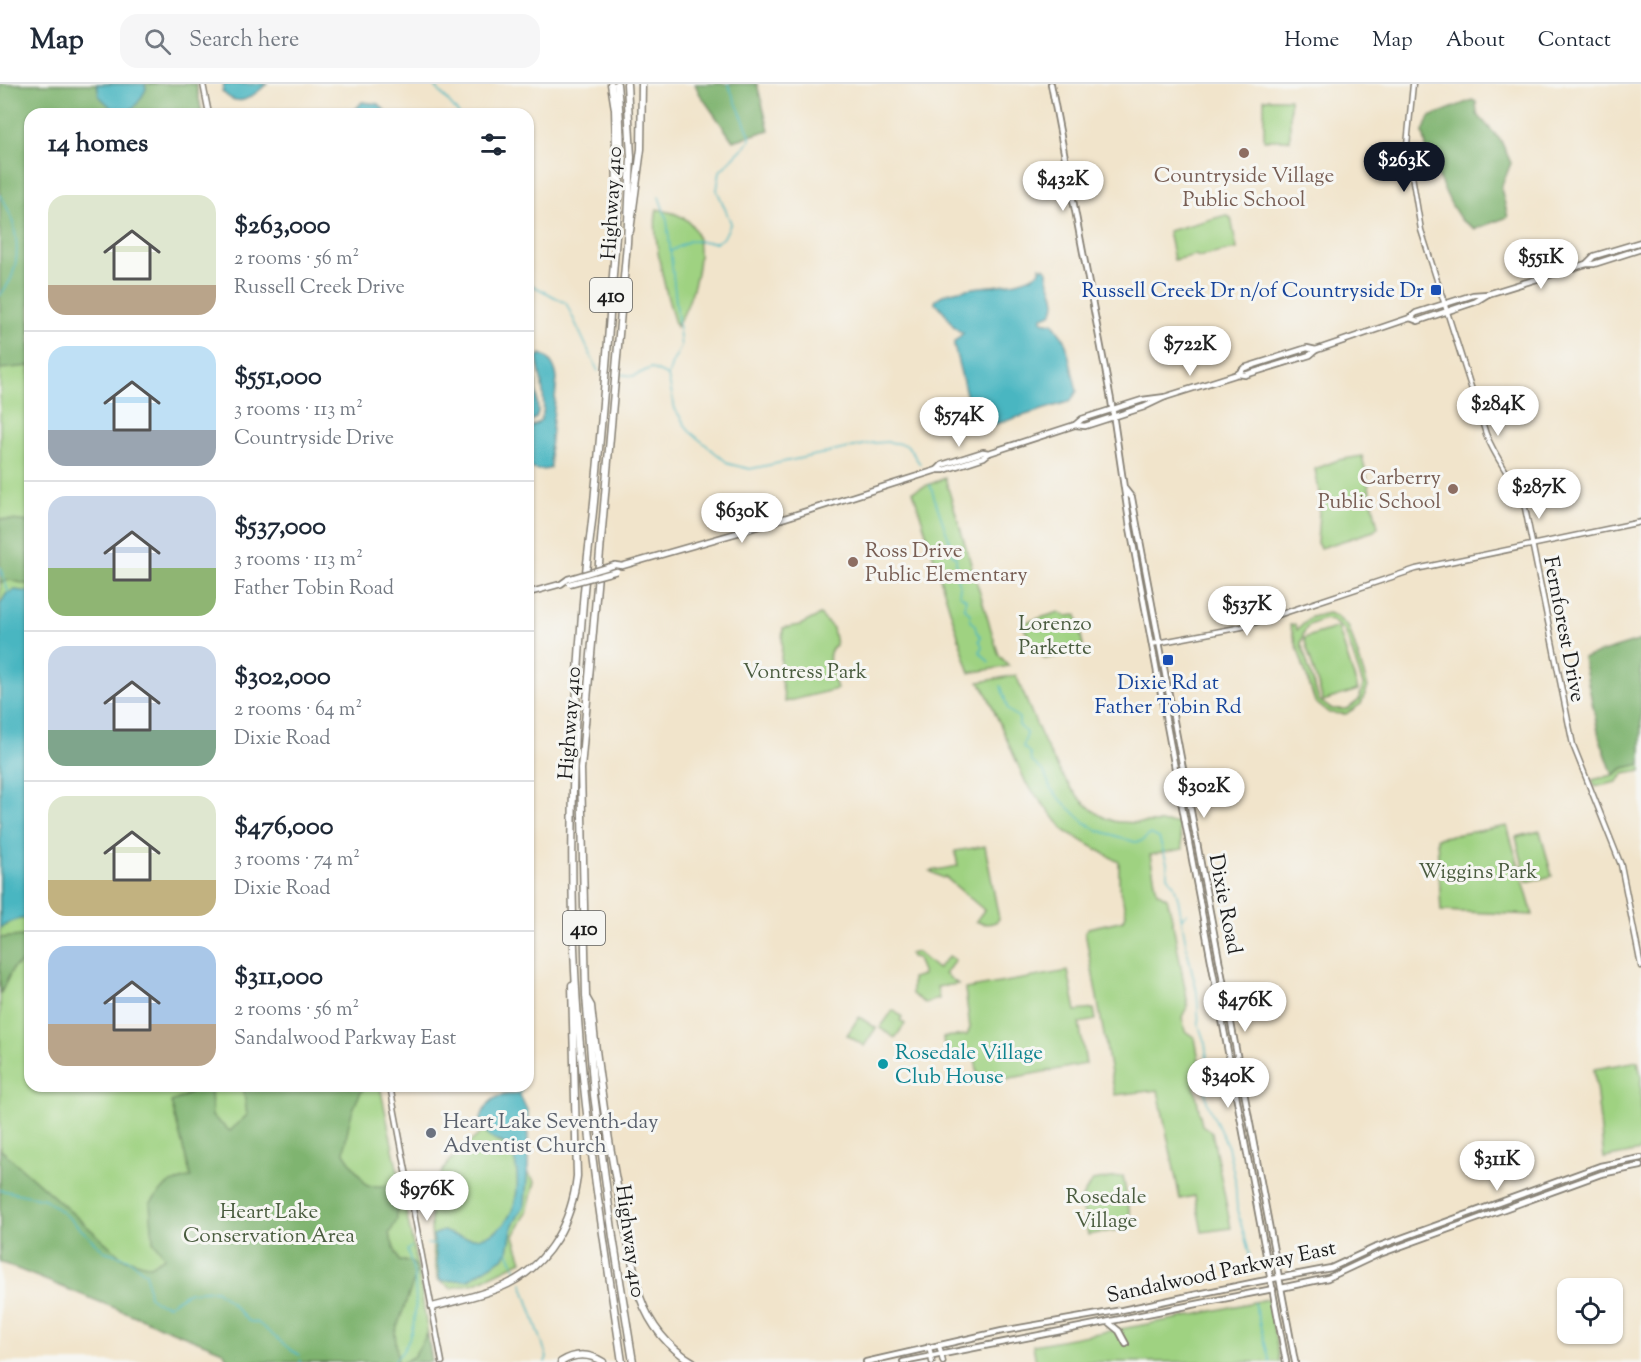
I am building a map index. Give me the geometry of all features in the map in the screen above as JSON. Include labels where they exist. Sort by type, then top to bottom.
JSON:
[{"type":"highway","points":[[611,84],[615,109],[616,186],[619,198]]},
{"type":"highway","name":"Highway 410","points":[[617,84],[621,165],[619,198],[596,480],[583,598],[573,784],[575,973],[585,1094],[622,1362]]},
{"type":"highway","name":"Highway 410","points":[[627,84],[632,157],[627,243],[581,770],[586,996],[596,1107],[633,1362]]},
{"type":"highway","points":[[627,243],[632,226],[641,149],[642,84]]},
{"type":"highway","points":[[432,1307],[499,1287],[525,1274],[544,1256],[565,1224],[574,1196],[577,1176],[572,986],[575,973]]},
{"type":"highway","points":[[586,996],[591,1006],[608,1138],[640,1297],[645,1312],[661,1335],[693,1362]]},
{"type":"highway","points":[[561,1362],[580,1355],[594,1357],[603,1362]]},
{"type":"main road","name":"Dixie Road","points":[[1051,84],[1112,410],[1125,500],[1286,1362]]},
{"type":"main road","points":[[1586,264],[1594,256],[1641,242]]},
{"type":"main road","points":[[1075,425],[1085,426],[1144,407],[1164,397],[1310,355],[1316,350],[1410,318],[1416,313],[1473,295],[1488,294],[1641,249]]},
{"type":"main road","points":[[1410,318],[1418,321],[1475,302],[1488,294]]},
{"type":"main road","points":[[1238,374],[1244,368],[1274,358],[1308,348],[1316,350]]},
{"type":"main road","points":[[534,591],[737,534],[937,470],[942,465],[983,452],[989,453],[1075,425],[1082,419],[1142,400],[1164,397]]},
{"type":"main road","name":"Dixie Road","points":[[1125,489],[1132,498],[1295,1362]]},
{"type":"main road","name":"Sandalwood Parkway East","points":[[866,1362],[929,1346],[1331,1268],[1374,1248],[1600,1166],[1641,1158]]},
{"type":"main road","name":"Sandalwood Parkway East","points":[[903,1362],[1328,1278],[1377,1255],[1601,1174],[1641,1166]]},
{"type":"main road","points":[[1122,1310],[1123,1319]]},
{"type":"main road","points":[[1108,1322],[1119,1331],[1126,1344]]},
{"type":"street","points":[[203,84],[208,108]]},
{"type":"street","name":"Fernforest Drive","points":[[1413,84],[1407,131],[1409,159],[1421,230],[1485,434],[1521,497],[1533,544],[1573,745],[1623,871],[1641,966]]},
{"type":"street","points":[[1274,358],[1276,365]]},
{"type":"street","points":[[1152,644],[1242,627],[1416,569],[1641,522]]},
{"type":"street","points":[[391,1092],[442,1362]]},
{"type":"street","points":[[939,1344],[943,1362]]},
{"type":"street","points":[[929,1346],[933,1362]]},
{"type":"green space","name":"Heart Lake Conservation Area","points":[[0,84],[196,84],[201,108],[24,108],[24,1092],[381,1092],[418,1269],[432,1362],[229,1362],[223,1351],[0,1262]]},
{"type":"green space","points":[[0,84],[196,84],[201,108],[24,108],[24,367],[0,369]]},
{"type":"green space","points":[[695,84],[757,84],[769,130],[733,141]]},
{"type":"green space","points":[[1264,99],[1290,99],[1290,140],[1264,140]]},
{"type":"green space","points":[[1472,100],[1476,102],[1477,114],[1501,141],[1511,163],[1501,188],[1508,217],[1475,229],[1461,220],[1452,206],[1428,156],[1423,132],[1429,117]]},
{"type":"green space","points":[[657,209],[675,214],[691,224],[699,247],[699,261],[692,291],[676,327],[658,251],[655,220]]},
{"type":"green space","points":[[1226,215],[1231,218],[1237,249],[1174,260],[1168,231]]},
{"type":"green space","points":[[1362,456],[1378,527],[1374,531],[1320,548],[1317,543],[1320,498],[1315,469],[1338,460]]},
{"type":"green space","points":[[945,478],[999,655],[1009,666],[970,673],[913,491]]},
{"type":"green space","points":[[0,519],[24,521],[24,584],[10,580],[0,583]]},
{"type":"green space","name":"Lorenzo Parkette","points":[[1059,612],[1065,616],[1077,615],[1084,651],[1045,659],[1021,624]]},
{"type":"green space","points":[[1328,613],[1336,616],[1349,628],[1368,687],[1361,704],[1346,714],[1329,713],[1315,702],[1290,625],[1295,624],[1297,630],[1311,617]],"holes":[[[1324,619],[1332,621],[1345,631],[1363,685],[1359,700],[1347,709],[1331,709],[1319,700],[1301,643],[1309,625]]]},
{"type":"green space","name":"Vontress Park","points":[[820,615],[833,628],[836,645],[829,659],[837,689],[785,702],[780,674],[783,628],[800,625]]},
{"type":"green space","points":[[1338,627],[1358,690],[1323,701],[1304,638]]},
{"type":"green space","points":[[1641,640],[1641,764],[1624,768],[1613,775],[1599,736],[1583,658]]},
{"type":"green space","points":[[1016,675],[1052,758],[1079,797],[1095,812],[1113,821],[1178,823],[1183,849],[1150,855],[1157,892],[1167,898],[1171,913],[1188,1005],[1182,1017],[1185,1031],[1195,1038],[1199,1060],[1192,1073],[1202,1125],[1212,1132],[1231,1228],[1202,1232],[1195,1196],[1180,1199],[1158,1090],[1115,1095],[1085,932],[1088,928],[1124,920],[1126,914],[1119,883],[1119,862],[1065,831],[1026,783],[985,690],[979,682]]},
{"type":"green space","points":[[1641,764],[1641,771],[1624,774],[1617,782],[1595,787],[1592,780],[1613,775],[1624,768]]},
{"type":"green space","name":"Wiggins Park","points":[[1507,826],[1533,915],[1441,911],[1437,838]]},
{"type":"green space","points":[[1540,831],[1552,876],[1527,882],[1516,837]]},
{"type":"green space","points":[[985,846],[999,919],[988,924],[976,921],[984,910],[945,877],[930,871],[958,866],[955,851]]},
{"type":"green space","points":[[24,936],[24,962],[13,968],[0,995],[0,938]]},
{"type":"green space","points":[[917,952],[937,969],[949,956],[955,960],[945,974],[958,984],[937,987],[939,999],[925,1003],[912,994],[912,978],[923,975],[917,958],[911,957],[910,954]]},
{"type":"green space","points":[[1068,971],[1076,1011],[1094,1009],[1096,1020],[1079,1023],[1086,1064],[979,1084],[974,1051],[945,1059],[943,1037],[967,1035],[970,1028],[965,989]]},
{"type":"green space","points":[[893,1010],[902,1017],[900,1020],[905,1024],[895,1038],[880,1028]]},
{"type":"green space","points":[[859,1017],[876,1028],[864,1046],[847,1035]]},
{"type":"green space","points":[[1638,1061],[1641,1076],[1641,1151],[1604,1158],[1594,1069]]},
{"type":"green space","points":[[190,1092],[211,1092],[212,1116],[230,1131],[247,1115],[244,1092],[361,1092],[348,1127],[344,1153],[367,1186],[396,1186],[397,1220],[389,1234],[399,1261],[411,1261],[418,1269],[395,1333],[398,1362],[229,1362],[223,1351],[0,1262],[0,1149],[123,1258],[150,1266],[165,1257],[153,1241],[150,1203],[168,1184],[191,1177],[171,1102]]},
{"type":"green space","points":[[483,1131],[496,1141],[510,1146],[515,1159],[535,1182],[527,1212],[514,1236],[522,1261],[476,1283],[451,1288],[438,1280],[435,1266],[431,1236],[434,1193],[446,1166],[458,1152]]},
{"type":"green space","name":"Rosedale Village","points":[[1123,1176],[1132,1226],[1088,1235],[1081,1199],[1092,1181]]},
{"type":"green space","points":[[1268,1299],[1280,1362],[1036,1362],[1033,1345]]},
{"type":"green space","points":[[427,1334],[432,1362],[404,1362],[414,1356]]},
{"type":"water","points":[[97,84],[145,84],[146,89],[132,108],[112,108],[99,96]]},
{"type":"water","points":[[224,84],[267,84],[250,97],[239,101],[228,97],[222,91]]},
{"type":"water","points":[[362,102],[379,104],[383,108],[357,108]]},
{"type":"water","points":[[1040,267],[1047,270],[1055,303],[1051,314],[1042,317],[1042,321],[1053,323],[1065,340],[1077,391],[1071,401],[977,428],[973,422],[954,346],[954,342],[963,333],[954,327],[935,300],[958,290],[1017,282],[1040,271]]},
{"type":"water","points":[[541,354],[548,358],[557,379],[550,449],[551,468],[546,470],[534,469],[534,425],[540,421],[544,408],[537,358]]},
{"type":"water","points":[[534,374],[538,412],[534,419]]},
{"type":"water","points":[[15,590],[24,591],[24,919],[18,919],[0,928],[0,605],[6,594]]},
{"type":"water","points":[[519,1093],[528,1112],[528,1167],[525,1204],[513,1225],[508,1251],[503,1258],[468,1280],[440,1281],[433,1235],[443,1231],[465,1237],[483,1237],[497,1230],[508,1218],[515,1203],[516,1165],[510,1146],[489,1137],[480,1121],[486,1107],[494,1099]]},
{"type":"waterway","points":[[433,84],[454,108]]},
{"type":"waterway","points":[[671,251],[689,241],[717,242],[724,237],[731,223],[717,190],[720,171],[750,141],[750,135],[728,84]]},
{"type":"waterway","points":[[0,195],[10,213],[17,245],[12,276],[0,296]]},
{"type":"waterway","points":[[659,197],[667,220],[681,347],[668,376],[675,409],[689,431],[729,464],[750,469],[873,443],[889,442],[907,445],[920,464]]},
{"type":"waterway","points":[[534,286],[566,303],[598,371]]},
{"type":"waterway","points":[[619,374],[634,376],[651,368],[668,376]]},
{"type":"waterway","points":[[930,485],[951,546],[951,553],[956,557],[960,572],[957,579],[960,586],[959,594],[966,599],[964,607],[981,637],[980,652],[989,662]]},
{"type":"waterway","points":[[0,567],[9,594]]},
{"type":"waterway","points":[[1001,686],[1008,710],[1019,718],[1019,725],[1027,734],[1023,747],[1030,753],[1031,761],[1044,772],[1051,789],[1063,802],[1083,821],[1097,830],[1135,842],[1142,841],[1150,834],[1159,838],[1167,863],[1167,876],[1174,885],[1178,898],[1197,992],[1199,1026],[1207,1058],[1205,1085],[1207,1103],[1228,1147],[1235,1179],[1237,1210],[1249,1252],[1249,1274]]},
{"type":"waterway","points":[[1182,918],[1187,913]]},
{"type":"waterway","points":[[0,1190],[45,1199],[104,1251],[127,1258],[146,1273],[149,1296],[156,1302],[168,1305],[189,1292],[216,1290],[248,1321],[258,1323],[300,1355]]},
{"type":"waterway","points":[[427,1244],[435,1245]]},
{"type":"waterway","points":[[393,1362],[404,1349],[410,1336],[415,1312],[415,1285],[407,1250],[411,1247]]},
{"type":"waterway","points":[[508,1251],[517,1272]]},
{"type":"waterway","points":[[522,1283],[547,1357],[545,1362]]},
{"type":"waterway","points":[[1254,1303],[1270,1362]]},
{"type":"place","name":"Countryside Village Public School","points":[[1244,153]]},
{"type":"place","name":"Russell Creek Dr n/of Countryside Dr","points":[[1436,290]]},
{"type":"place","name":"Carberry Public School","points":[[1453,489]]},
{"type":"place","name":"Ross Drive Public Elementary","points":[[853,562]]},
{"type":"place","name":"Dixie Rd at Father Tobin Rd","points":[[1168,660]]},
{"type":"place","name":"Rosedale Village Club House","points":[[883,1064]]},
{"type":"place","name":"Heart Lake Seventh-day Adventist Church","points":[[431,1133]]}]
